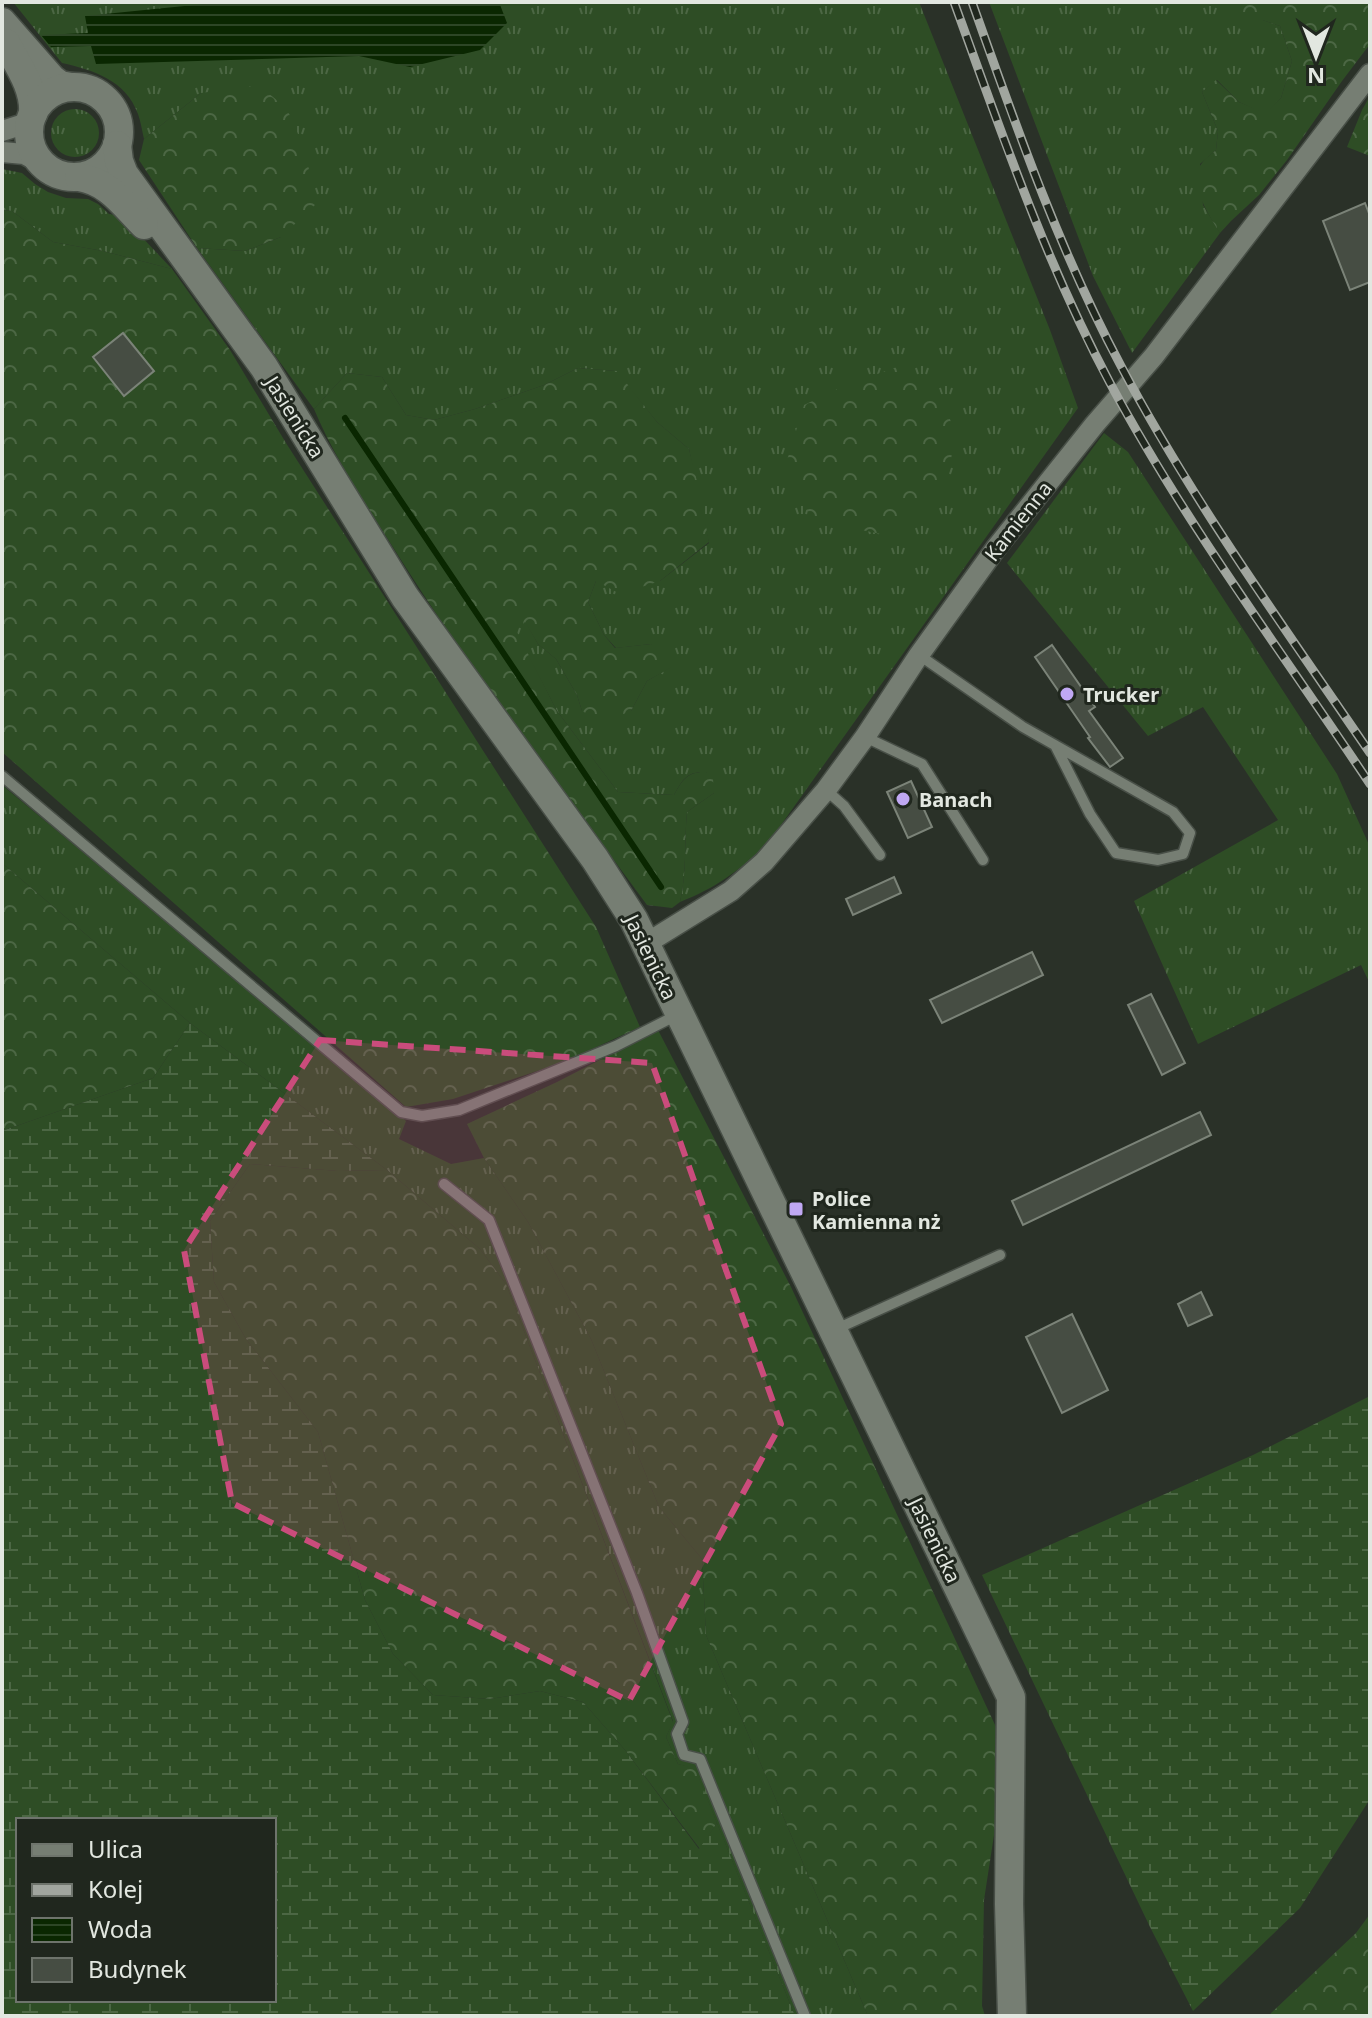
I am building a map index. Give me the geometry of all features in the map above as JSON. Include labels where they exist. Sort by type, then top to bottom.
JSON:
[{"type":"main road","points":[[2,22],[52,79],[60,85],[93,91],[111,106],[119,135],[113,156],[103,167],[79,177],[60,175],[41,163],[30,140],[33,100],[29,86],[2,36]]},
{"type":"main road","points":[[32,116],[50,94],[71,87]]},
{"type":"main road","name":"Jasienicka","points":[[117,145],[124,174],[264,367],[405,597],[595,859],[647,943],[1011,1697],[1009,1904],[1012,2016]]},
{"type":"main road","name":"Jasienicka","points":[[79,177],[107,188],[195,274]]},
{"type":"street","name":"Kamienna","points":[[647,943],[731,891],[764,862],[826,790],[996,548],[1154,356],[1370,74]]},
{"type":"street","points":[[2,131],[24,124],[32,116]]},
{"type":"street","points":[[2,152],[24,154],[41,163]]},
{"type":"lane","points":[[919,655],[1023,727],[1055,745],[1173,812],[1190,833],[1183,854],[1158,860],[1116,853],[1090,814],[1055,745]]},
{"type":"lane","points":[[865,737],[922,764],[983,860]]},
{"type":"lane","points":[[2,776],[401,1112],[422,1116],[459,1110],[616,1046],[679,1014]]},
{"type":"lane","points":[[826,790],[844,806],[880,855]]},
{"type":"lane","points":[[444,1184],[489,1220],[637,1593],[683,1722],[677,1734],[684,1755],[700,1759],[805,2016]]},
{"type":"lane","points":[[832,1331],[1000,1255]]},
{"type":"highlighted area","points":[[320,1040],[652,1063],[781,1424],[629,1701],[232,1503],[184,1250]]},
{"type":"green space","points":[[13,2],[919,2],[1078,408],[766,846],[726,878],[680,902],[687,812],[714,793],[706,772],[694,773],[686,778],[674,795],[618,792],[557,711],[515,630],[525,621],[538,644],[556,659],[577,695],[582,711],[631,711],[647,681],[671,667],[651,644],[616,648],[604,635],[588,602],[596,581],[660,581],[709,543],[689,449],[657,422],[616,371],[578,368],[544,385],[434,420],[406,415],[382,377],[347,373],[314,409],[197,248],[245,251],[281,237],[201,93],[144,139],[138,114],[125,93],[97,73],[62,63]]},
{"type":"green space","points":[[989,2],[1211,2],[1280,26],[1292,61],[1281,98],[1265,114],[1239,102],[1217,80],[1202,92],[1218,131],[1216,150],[1200,164],[1203,205],[1220,233],[1132,353],[1093,276]]},
{"type":"green space","points":[[1211,2],[1370,2],[1370,44],[1287,160],[1259,195],[1220,233],[1198,189],[1198,171],[1216,150],[1218,131],[1202,92],[1216,80],[1239,102],[1265,113],[1281,98],[1292,61],[1280,26],[1262,20],[1243,32]]},
{"type":"green space","points":[[259,85],[287,109],[305,150],[316,204],[281,237],[245,251],[197,248],[139,160],[144,139],[201,93]]},
{"type":"green space","points":[[1370,96],[1370,156],[1347,147]]},
{"type":"green space","points":[[75,109],[92,116],[99,133],[92,150],[75,157],[58,150],[51,133],[58,116]]},
{"type":"green space","points":[[2,169],[22,173],[48,192],[66,198],[88,199],[109,214],[122,216],[172,269],[53,242],[12,211],[2,210]]},
{"type":"green space","points":[[2,210],[12,211],[53,242],[172,269],[230,350],[286,443],[596,927],[640,1027],[564,1062],[453,1099],[406,1107],[2,752]]},
{"type":"green space","points":[[897,367],[937,383],[956,436],[943,495],[881,534],[812,520],[784,470],[804,405],[844,386]]},
{"type":"green space","points":[[578,368],[617,371],[657,422],[689,449],[709,542],[660,581],[620,594],[596,581],[588,602],[604,635],[615,648],[651,644],[672,653],[672,667],[647,681],[631,711],[603,722],[582,711],[577,695],[556,659],[538,644],[525,622],[516,630],[557,711],[618,792],[674,795],[690,775],[706,772],[713,779],[714,793],[687,812],[682,891],[680,902],[672,908],[647,905],[487,687],[363,500],[314,409],[347,373],[382,377],[406,415],[434,420],[544,385]]},
{"type":"green space","points":[[1104,433],[1128,452],[1337,774],[1370,847],[1370,984],[1361,965],[1198,1044],[1134,901],[1278,820],[1203,707],[1148,736],[1007,563]]},
{"type":"green space","points":[[2,785],[406,1121],[399,1139],[451,1164],[484,1158],[528,1222],[591,1339],[659,1507],[702,1559],[706,1635],[868,2016],[795,2016],[695,1769],[678,1764],[666,1737],[673,1721],[506,1284],[480,1249],[387,1170],[190,1023],[2,863]]},
{"type":"green space","points":[[2,863],[190,1023],[153,1078],[2,1131]]},
{"type":"green space","points":[[190,1023],[387,1170],[338,1171],[250,1164],[210,1221],[214,1282],[246,1339],[318,1432],[365,1600],[393,1654],[433,1695],[490,1699],[540,1691],[583,1702],[625,1750],[699,1849],[717,1823],[795,2016],[2,2016],[2,1131],[153,1078]]},
{"type":"green space","points":[[658,1030],[791,1287],[996,1727],[1000,1796],[984,1900],[982,2006],[985,2016],[868,2016],[706,1635],[702,1559],[659,1507],[591,1339],[528,1222],[484,1158],[467,1124]]},
{"type":"green space","points":[[250,1164],[338,1171],[387,1170],[480,1249],[506,1284],[673,1722],[666,1737],[678,1764],[695,1768],[717,1823],[700,1849],[625,1750],[583,1702],[540,1691],[490,1699],[433,1695],[393,1654],[365,1600],[318,1432],[246,1339],[214,1282],[210,1221]]},
{"type":"green space","points":[[1370,1396],[1370,1799],[1300,1908],[1193,2011],[982,1575],[1253,1455]]},
{"type":"green space","points":[[1370,1914],[1370,2016],[1268,2016],[1356,1933]]},
{"type":"water","points":[[224,2],[499,2],[507,23],[480,50],[410,67],[359,56],[96,64],[91,46],[51,47],[41,35],[88,33],[85,16]]},
{"type":"building","points":[[1365,203],[1370,216],[1370,282],[1350,290],[1323,221]]},
{"type":"building","points":[[123,333],[154,371],[124,396],[93,357]]},
{"type":"building","points":[[1052,645],[1095,707],[1089,711],[1123,758],[1110,767],[1035,657]]},
{"type":"building","points":[[911,781],[932,827],[908,838],[887,792]]},
{"type":"building","points":[[894,877],[901,893],[853,915],[846,899]]},
{"type":"building","points":[[1032,952],[1043,975],[942,1023],[930,1000]]},
{"type":"building","points":[[1151,994],[1185,1063],[1162,1075],[1128,1005]]},
{"type":"building","points":[[1200,1112],[1211,1135],[1023,1225],[1012,1201]]},
{"type":"building","points":[[1201,1292],[1212,1315],[1188,1326],[1178,1304]]},
{"type":"building","points":[[1072,1314],[1108,1390],[1062,1413],[1026,1337]]},
{"type":"waterway","points":[[345,418],[661,887]]},
{"type":"railway","points":[[954,2],[1044,243],[1110,383],[1202,537],[1370,784]]},
{"type":"railway","points":[[972,2],[1058,233],[1121,366],[1209,515],[1370,753]]},
{"type":"place","name":"Trucker","points":[[1067,694]]},
{"type":"place","name":"Banach","points":[[903,799]]},
{"type":"place","name":"Police Kamienna nż","points":[[796,1209]]}]
